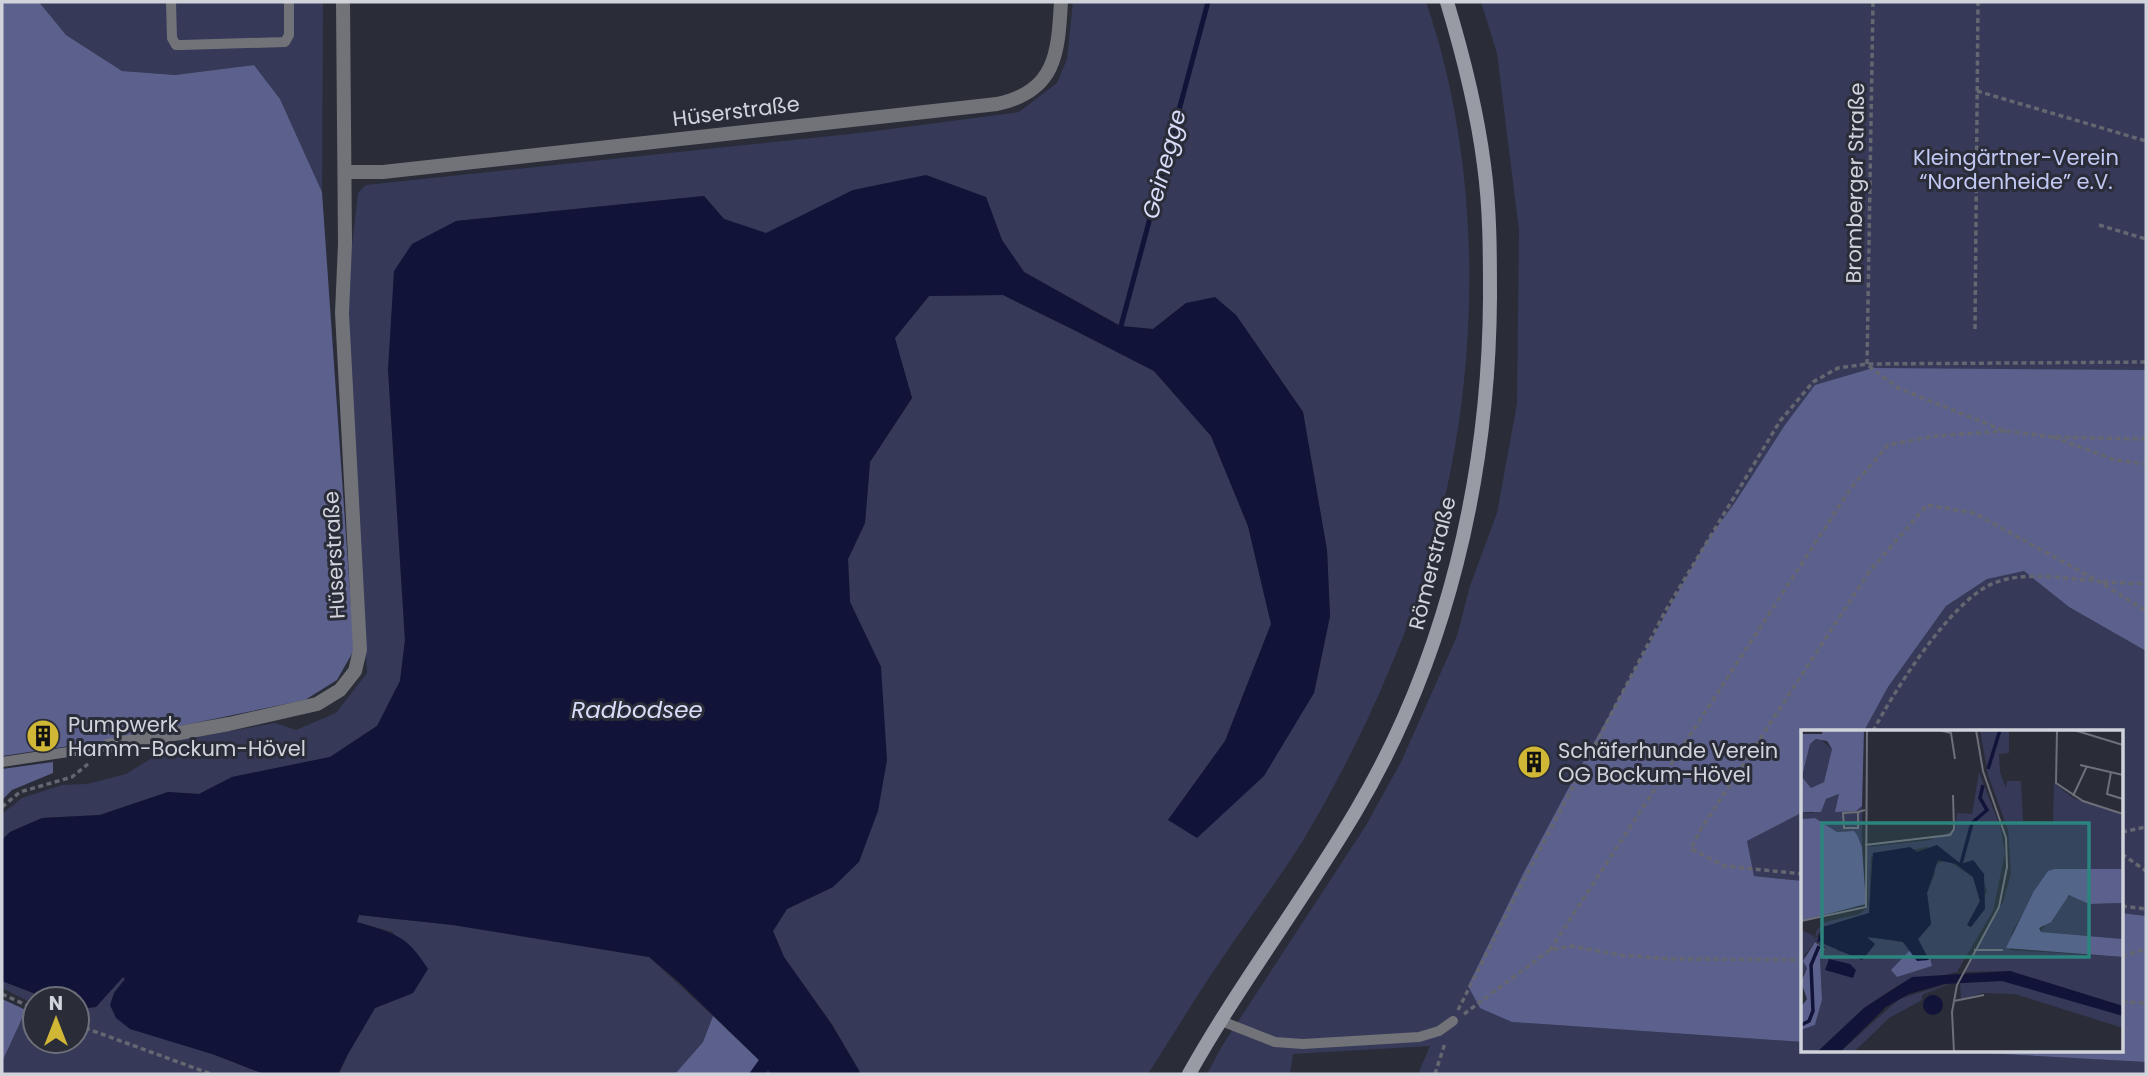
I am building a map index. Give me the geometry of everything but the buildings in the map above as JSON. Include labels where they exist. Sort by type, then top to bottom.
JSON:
[{"type":"main road","name":"Römerstraße","points":[[1189,1074],[1219,1020],[1356,811],[1387,752],[1438,632],[1470,501],[1476,474],[1489,355],[1490,241],[1484,166],[1476,119],[1447,2]]},
{"type":"street","name":"Hüserstraße","points":[[108,746],[229,724],[317,704],[340,690],[355,671],[360,650],[342,313],[345,172],[343,2]]},
{"type":"street","name":"Hüserstraße","points":[[345,172],[383,172],[1016,100],[1039,85],[1054,62],[1061,2]]},
{"type":"lane","points":[[171,2],[172,38],[176,45],[182,45],[285,42],[289,35],[289,2]]},
{"type":"lane","points":[[2,762],[108,746]]},
{"type":"lane","points":[[1219,1020],[1275,1042],[1303,1044],[1419,1037],[1440,1031],[1453,1021]]},
{"type":"path","name":"Bromberger Straße","points":[[1867,364],[1873,2]]},
{"type":"path","points":[[1975,329],[1978,2]]},
{"type":"path","points":[[1977,91],[2146,141]]},
{"type":"path","points":[[2098,225],[2146,239]]},
{"type":"path","points":[[1435,1074],[1453,1021],[1523,881],[1666,610],[1780,421],[1813,382],[1838,368],[1867,364],[2146,362]]},
{"type":"path","points":[[1867,364],[1898,388],[2005,431]]},
{"type":"path","points":[[1453,1021],[1550,950],[1851,488],[1888,445],[1936,436],[2005,431],[2053,437],[2146,439]]},
{"type":"path","points":[[2053,437],[2115,460],[2146,464]]},
{"type":"path","points":[[1801,874],[1725,866],[1691,849],[1699,832],[1869,572],[1927,505],[1974,513],[2100,582],[2146,611]]},
{"type":"path","points":[[1874,730],[1891,697],[1951,615],[1973,595],[1995,583],[2039,575],[2146,584]]},
{"type":"path","points":[[2,807],[20,792],[72,777],[108,746]]},
{"type":"path","points":[[2124,832],[2146,827]]},
{"type":"path","points":[[2124,855],[2146,871]]},
{"type":"path","points":[[2124,906],[2146,909]]},
{"type":"path","points":[[1550,950],[1571,946],[1620,955],[1672,959],[1801,960]]},
{"type":"path","points":[[2124,955],[2146,949]]},
{"type":"path","points":[[2,994],[21,1003]]},
{"type":"path","points":[[2124,1002],[2146,1003]]},
{"type":"path","points":[[91,1030],[211,1074]]},
{"type":"green space","points":[[39,2],[323,2],[322,192],[280,99],[254,65],[175,75],[122,71],[66,35]]},
{"type":"green space","points":[[1073,2],[1426,2],[1444,62],[1457,124],[1465,188],[1469,317],[1464,382],[1455,445],[1436,537],[1416,603],[1374,706],[1323,805],[1295,852],[1213,971],[1148,1074],[861,1074],[832,1024],[784,957],[773,931],[787,909],[833,887],[881,667],[850,602],[848,559],[865,523],[870,462],[912,398],[894,338],[929,296],[1003,295],[1074,330],[1154,371],[1211,436],[1248,526],[1271,624],[1225,741],[1168,820],[1314,693],[1330,616],[1327,550],[1303,412],[1236,315],[1186,303],[1153,329],[1121,326],[1024,272],[1002,240],[986,197],[853,190],[766,234],[724,219],[704,196],[456,221],[388,369],[405,640],[400,681],[377,726],[330,757],[232,777],[199,794],[168,792],[100,815],[42,818],[10,832],[2,840],[2,814],[22,798],[62,785],[87,784],[126,774],[181,740],[275,723],[296,730],[336,713],[367,673],[347,289],[358,193],[366,185],[868,132],[1019,112],[1057,83],[1067,59]]},
{"type":"green space","name":"Kleingärtner-Verein “Nordenheide” e.V.","points":[[1481,2],[2146,2],[2146,370],[2064,371],[1736,501],[1706,542],[1524,872],[1512,1022],[1801,1042],[1801,1052],[1964,1052],[2146,1062],[2146,1074],[1418,1074],[1430,1046],[1293,1054],[1290,1074],[1207,1074],[1222,1046],[1365,827],[1401,762],[1457,636],[1470,586],[1497,513],[1517,404],[1519,231],[1497,53]]},
{"type":"green space","points":[[2024,571],[2069,607],[2146,651],[2146,916],[2124,913],[2124,730],[1865,730],[1888,687],[1946,606],[1987,578]]},
{"type":"green space","points":[[1801,813],[1801,881],[1754,876],[1747,841]]},
{"type":"green space","points":[[359,915],[453,925],[649,957],[713,1016],[703,1042],[675,1074],[339,1074],[375,1008],[413,993],[393,932],[356,922]]},
{"type":"green space","points":[[123,977],[125,979],[114,993],[215,1055],[264,1074],[2,1074],[2,1062],[21,1021],[21,1055],[91,1055],[91,1008],[96,1007]]},
{"type":"green space","points":[[2,981],[21,988],[21,998],[2,988]]},
{"type":"shaded area","points":[[2,2],[39,2],[66,35],[122,71],[175,75],[254,65],[280,99],[322,192],[354,650],[337,680],[305,700],[117,739],[2,756]]},
{"type":"shaded area","points":[[1873,368],[2146,370],[2146,651],[2069,607],[2024,571],[1987,579],[1946,606],[1888,687],[1865,730],[1801,730],[1801,813],[1747,841],[1754,876],[1801,881],[1801,1042],[1512,1022],[1480,1008],[1468,986],[1567,791],[1706,542],[1815,385]]},
{"type":"shaded area","points":[[53,762],[53,773],[12,790],[2,800],[2,769]]},
{"type":"shaded area","points":[[2124,913],[2146,916],[2146,1062],[1964,1052],[2124,1052]]},
{"type":"shaded area","points":[[2,999],[21,1008],[21,1021],[2,1062]]},
{"type":"shaded area","points":[[713,1016],[759,1060],[749,1074],[675,1074],[703,1042]]},
{"type":"water","name":"Radbodsee","points":[[926,175],[986,197],[1002,240],[1024,272],[1120,326],[1153,329],[1186,303],[1215,297],[1236,315],[1303,412],[1327,550],[1330,616],[1314,693],[1264,776],[1197,838],[1168,820],[1225,741],[1271,624],[1248,526],[1211,436],[1154,371],[1074,330],[1003,295],[929,296],[895,338],[912,398],[870,462],[865,523],[848,559],[850,602],[881,667],[887,760],[878,811],[859,862],[833,887],[787,909],[773,931],[784,957],[832,1025],[861,1074],[771,1074],[768,1070],[765,1074],[749,1074],[759,1060],[680,983],[649,957],[453,925],[359,915],[357,922],[390,933],[406,942],[428,969],[413,993],[375,1008],[338,1074],[264,1074],[215,1055],[130,1029],[116,1018],[110,1005],[114,993],[125,979],[123,977],[96,1007],[91,1008],[91,985],[21,985],[21,988],[2,981],[2,840],[10,832],[42,818],[100,815],[168,792],[199,794],[232,777],[330,757],[377,726],[400,681],[405,640],[388,369],[394,271],[412,244],[456,221],[704,196],[724,219],[766,233],[853,190]]},
{"type":"waterway","name":"Geinegge","points":[[1121,326],[1208,2]]},
{"type":"place","name":"Pumpwerk Hamm-Bockum-Hövel","points":[[43,736]]},
{"type":"place","name":"Schäferhunde Verein OG Bockum-Hövel","points":[[1534,762]]}]
